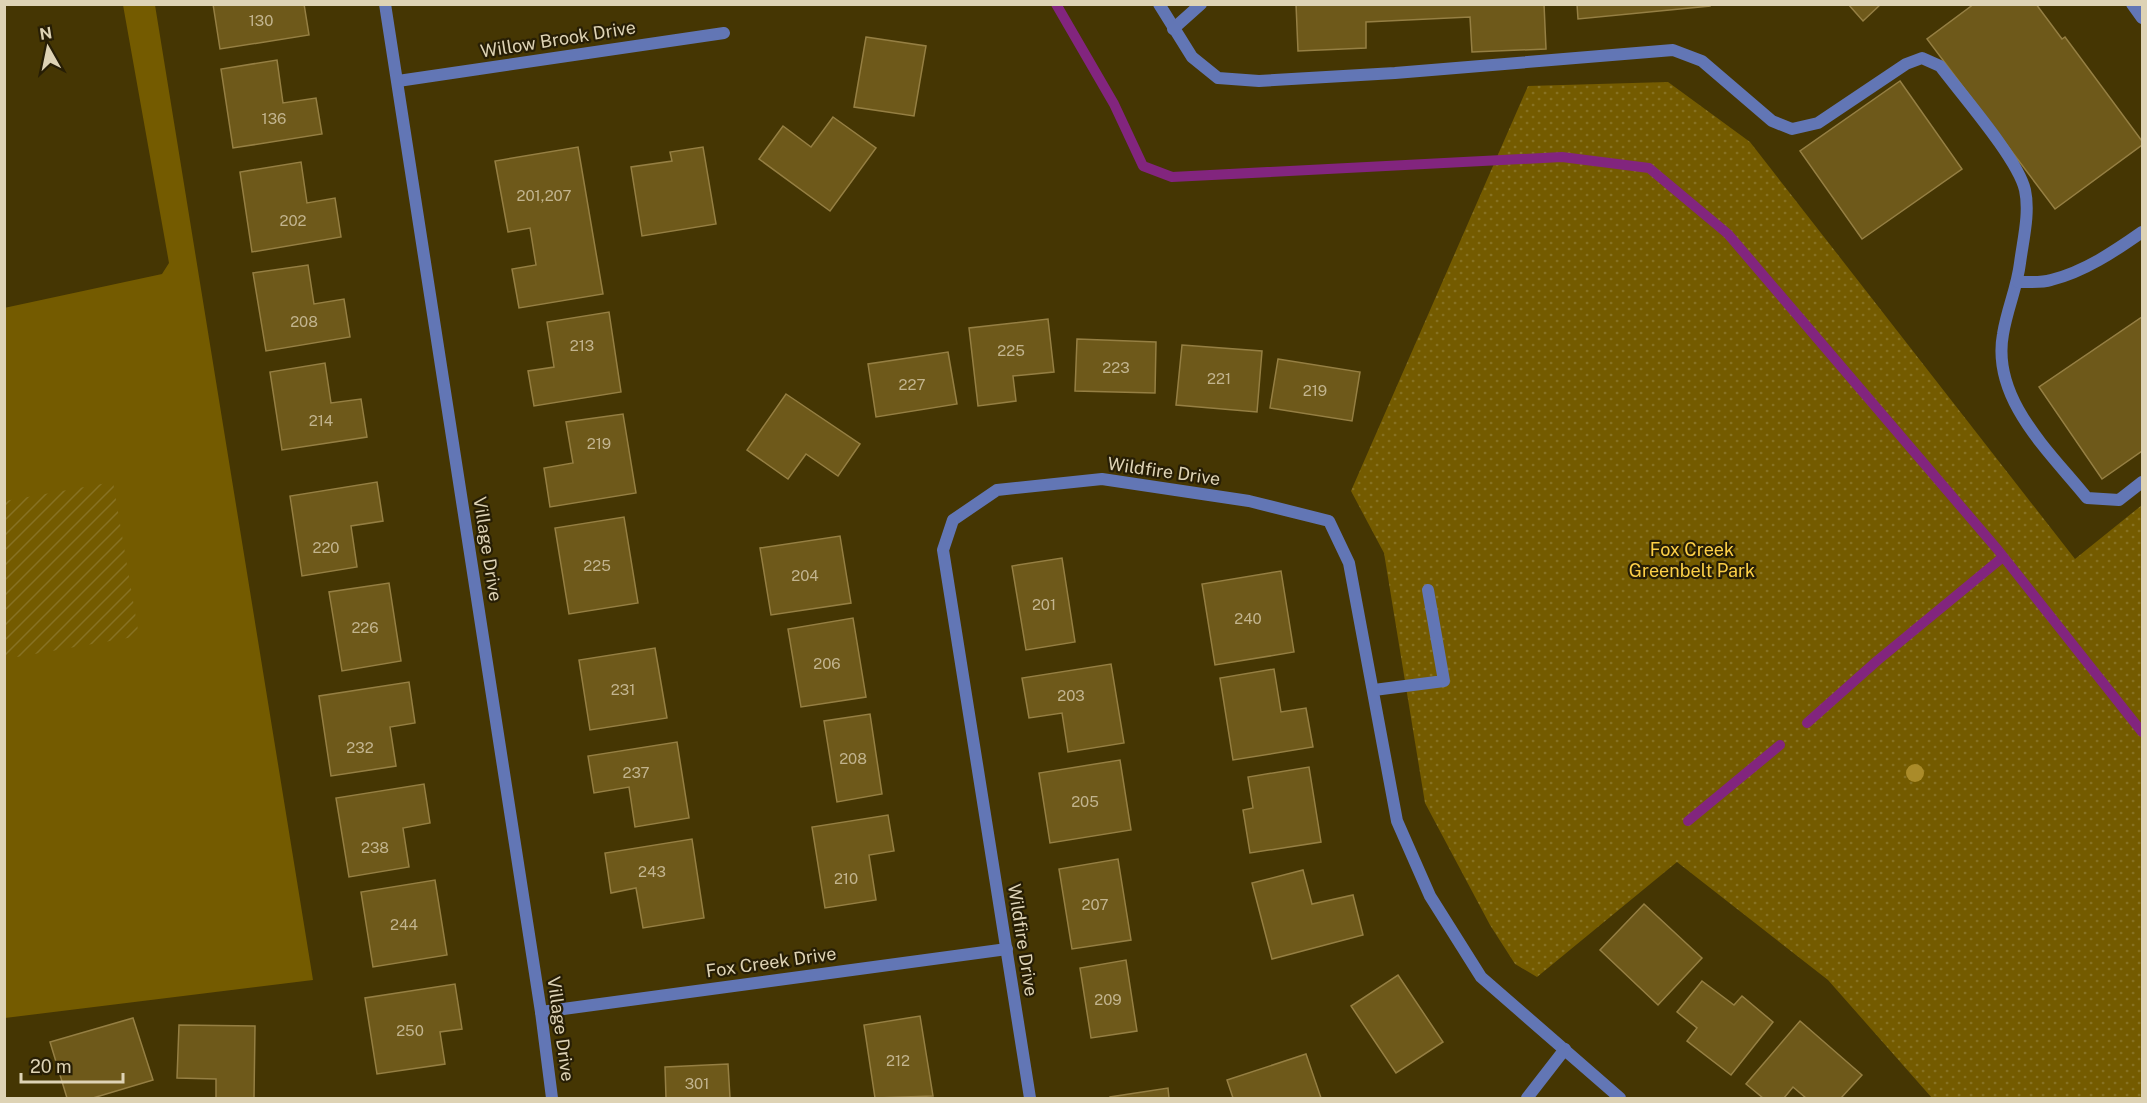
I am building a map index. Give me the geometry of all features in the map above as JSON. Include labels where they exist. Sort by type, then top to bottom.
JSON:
[{"type":"street","name":"Village Drive","points":[[385,4],[541,1012],[552,1098]]},
{"type":"street","points":[[1159,4],[1192,57],[1218,78],[1259,81],[1395,73],[1673,50],[1701,60],[1772,121],[1792,129],[1818,123],[1906,64],[1922,58],[1940,66],[2017,169],[2025,190],[2026,210],[2018,282],[2002,335],[2002,369],[2021,417],[2087,498],[2119,500],[2142,482]]},
{"type":"street","points":[[1173,29],[1201,4]]},
{"type":"street","points":[[2132,4],[2142,18]]},
{"type":"street","name":"Willow Brook Drive","points":[[398,81],[724,33]]},
{"type":"street","points":[[2018,282],[2050,281],[2079,270],[2142,232]]},
{"type":"street","name":"Wildfire Drive","points":[[1030,1098],[944,550],[953,520],[997,490],[1102,479],[1249,501],[1329,521],[1349,563],[1397,821],[1430,896],[1481,977],[1620,1098]]},
{"type":"street","points":[[1374,690],[1444,681],[1428,590]]},
{"type":"street","name":"Fox Creek Drive","points":[[541,1012],[1007,949]]},
{"type":"street","points":[[1527,1098],[1565,1049]]},
{"type":"green space","points":[[123,5],[155,5],[313,980],[5,1018],[4,308],[162,274],[169,263]]},
{"type":"green space","name":"Fox Creek Greenbelt Park","points":[[1668,82],[1750,142],[2075,559],[2142,505],[2142,1098],[1932,1098],[1828,980],[1677,862],[1537,977],[1515,964],[1490,925],[1425,803],[1384,553],[1351,491],[1528,86]]},
{"type":"green space","points":[[113,482],[139,636],[5,659],[5,501]]},
{"type":"building","points":[[213,4],[304,4],[309,35],[220,49]]},
{"type":"building","points":[[1296,4],[1544,4],[1546,49],[1472,52],[1470,17],[1366,22],[1366,48],[1298,51]]},
{"type":"building","points":[[1577,4],[1710,4],[1710,6],[1578,19]]},
{"type":"building","points":[[1848,4],[1881,4],[1863,21]]},
{"type":"building","points":[[1974,4],[2036,4],[2062,39],[2065,37],[2142,141],[2142,145],[2055,209],[1927,39]]},
{"type":"building","points":[[866,37],[926,46],[914,116],[854,107]]},
{"type":"building","points":[[277,60],[283,103],[316,98],[322,134],[233,148],[221,69]]},
{"type":"building","points":[[1900,81],[1962,169],[1862,239],[1800,151]]},
{"type":"building","points":[[833,117],[876,148],[830,211],[759,159],[783,126],[811,147]]},
{"type":"building","points":[[578,147],[603,294],[519,308],[512,269],[536,265],[530,228],[508,232],[495,161]]},
{"type":"building","points":[[703,147],[716,224],[642,236],[631,167],[672,161],[670,152]]},
{"type":"building","points":[[301,162],[307,203],[335,198],[341,237],[252,252],[240,172]]},
{"type":"building","points":[[308,265],[314,304],[344,299],[350,337],[266,351],[253,273]]},
{"type":"building","points":[[609,312],[621,392],[534,406],[528,371],[554,367],[547,322]]},
{"type":"building","points":[[2142,317],[2142,451],[2102,479],[2039,387]]},
{"type":"building","points":[[1048,319],[1054,372],[1013,376],[1016,401],[978,406],[969,328]]},
{"type":"building","points":[[1077,339],[1156,342],[1155,393],[1075,391]]},
{"type":"building","points":[[1182,345],[1262,351],[1257,412],[1176,405]]},
{"type":"building","points":[[948,352],[957,404],[876,417],[868,364]]},
{"type":"building","points":[[1278,359],[1360,372],[1352,421],[1270,408]]},
{"type":"building","points":[[325,363],[331,403],[361,399],[367,437],[282,450],[270,372]]},
{"type":"building","points":[[786,394],[860,444],[838,476],[806,454],[788,479],[747,450]]},
{"type":"building","points":[[623,414],[636,493],[550,507],[544,468],[573,463],[566,422]]},
{"type":"building","points":[[377,482],[383,521],[351,526],[357,567],[302,576],[290,496]]},
{"type":"building","points":[[624,517],[638,603],[569,614],[555,528]]},
{"type":"building","points":[[840,536],[851,603],[771,615],[760,548]]},
{"type":"building","points":[[1062,558],[1075,642],[1026,650],[1012,566]]},
{"type":"building","points":[[1281,571],[1294,652],[1215,665],[1202,584]]},
{"type":"building","points":[[389,583],[401,661],[342,671],[329,592]]},
{"type":"building","points":[[853,618],[866,697],[801,707],[788,629]]},
{"type":"building","points":[[655,648],[667,718],[590,730],[579,660]]},
{"type":"building","points":[[1111,664],[1124,743],[1068,752],[1062,713],[1029,718],[1022,678]]},
{"type":"building","points":[[1274,669],[1281,712],[1306,708],[1313,747],[1233,760],[1220,678]]},
{"type":"building","points":[[409,682],[415,723],[390,727],[396,766],[331,776],[319,696]]},
{"type":"building","points":[[870,714],[882,794],[837,802],[824,721]]},
{"type":"building","points":[[677,742],[689,818],[635,827],[629,787],[594,793],[588,756]]},
{"type":"building","points":[[1120,760],[1131,830],[1050,843],[1039,773]]},
{"type":"building","points":[[1309,767],[1321,842],[1250,853],[1243,810],[1253,808],[1248,777]]},
{"type":"building","points":[[424,784],[430,823],[403,828],[409,867],[349,877],[336,798]]},
{"type":"building","points":[[888,815],[894,851],[869,855],[876,900],[825,908],[812,827]]},
{"type":"building","points":[[692,839],[704,918],[643,928],[636,888],[611,893],[605,853]]},
{"type":"building","points":[[1118,859],[1131,940],[1072,949],[1059,869]]},
{"type":"building","points":[[1303,870],[1312,904],[1353,895],[1363,935],[1272,959],[1252,883]]},
{"type":"building","points":[[435,880],[447,955],[373,967],[361,892]]},
{"type":"building","points":[[1644,904],[1702,958],[1658,1005],[1600,950]]},
{"type":"building","points":[[1126,960],[1137,1031],[1091,1038],[1080,968]]},
{"type":"building","points":[[1398,975],[1443,1042],[1396,1073],[1351,1006]]},
{"type":"building","points":[[1702,981],[1734,1005],[1742,996],[1773,1022],[1731,1075],[1687,1041],[1697,1028],[1677,1012]]},
{"type":"building","points":[[455,984],[462,1029],[440,1032],[445,1064],[377,1074],[365,998]]},
{"type":"building","points":[[920,1016],[933,1096],[875,1098],[864,1025]]},
{"type":"building","points":[[133,1018],[153,1080],[93,1098],[67,1098],[50,1042]]},
{"type":"building","points":[[1800,1021],[1862,1075],[1841,1098],[1806,1098],[1793,1087],[1784,1098],[1763,1098],[1746,1084]]},
{"type":"building","points":[[179,1025],[255,1026],[254,1098],[216,1098],[216,1079],[177,1078]]},
{"type":"building","points":[[1306,1054],[1321,1098],[1233,1098],[1227,1080]]},
{"type":"building","points":[[728,1064],[730,1098],[666,1098],[665,1067]]},
{"type":"building","points":[[1168,1088],[1169,1098],[1110,1098],[1110,1097]]},
{"type":"waterway","points":[[1056,4],[1114,104],[1143,166],[1172,177],[1562,157],[1649,168],[1728,234],[1998,550],[2142,732]]},
{"type":"waterway","points":[[1807,723],[1878,660],[2003,557]]},
{"type":"waterway","points":[[1688,821],[1780,745]]}]
